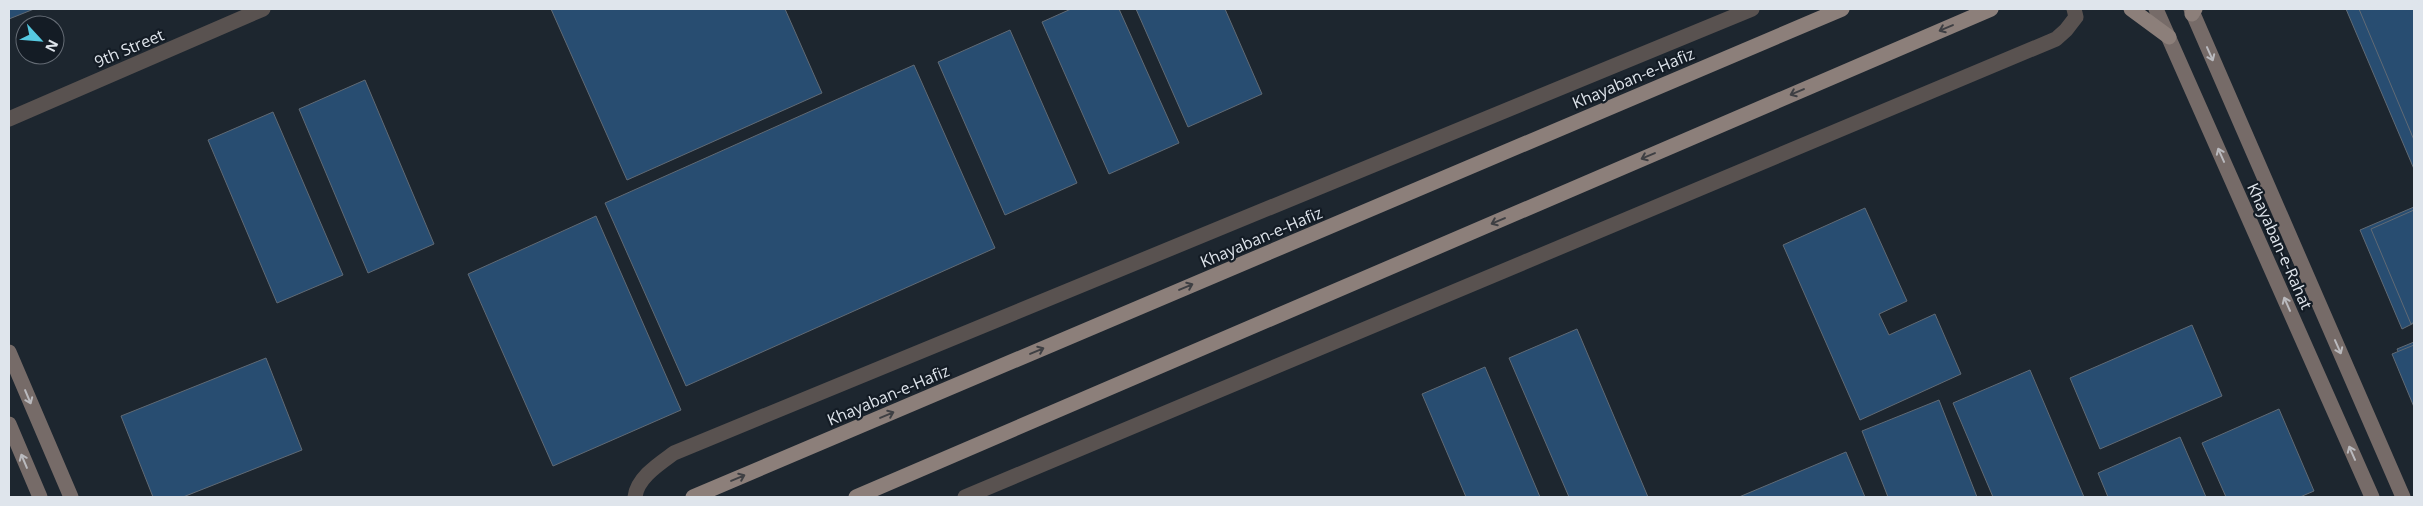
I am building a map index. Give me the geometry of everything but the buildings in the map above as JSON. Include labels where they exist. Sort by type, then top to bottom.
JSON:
[{"type":"main road","name":"Khayaban-e-Hafiz","points":[[693,497],[1842,9]]},
{"type":"main road","points":[[856,497],[1991,9]]},
{"type":"main road","points":[[2131,9],[2169,37]]},
{"type":"street","name":"9th Street","points":[[9,118],[263,9]]},
{"type":"street","points":[[635,497],[636,490],[651,471],[674,453],[1752,9]]},
{"type":"street","points":[[965,497],[2056,39],[2076,17],[2074,9]]},
{"type":"street","name":"Khayaban-e-Rahat","points":[[2156,9],[2372,497]]},
{"type":"street","name":"Khayaban-e-Rahat","points":[[2193,10],[2404,497]]},
{"type":"street","points":[[9,352],[71,497]]},
{"type":"street","points":[[9,424],[40,497]]},
{"type":"street","points":[[2409,497],[2414,495]]}]
